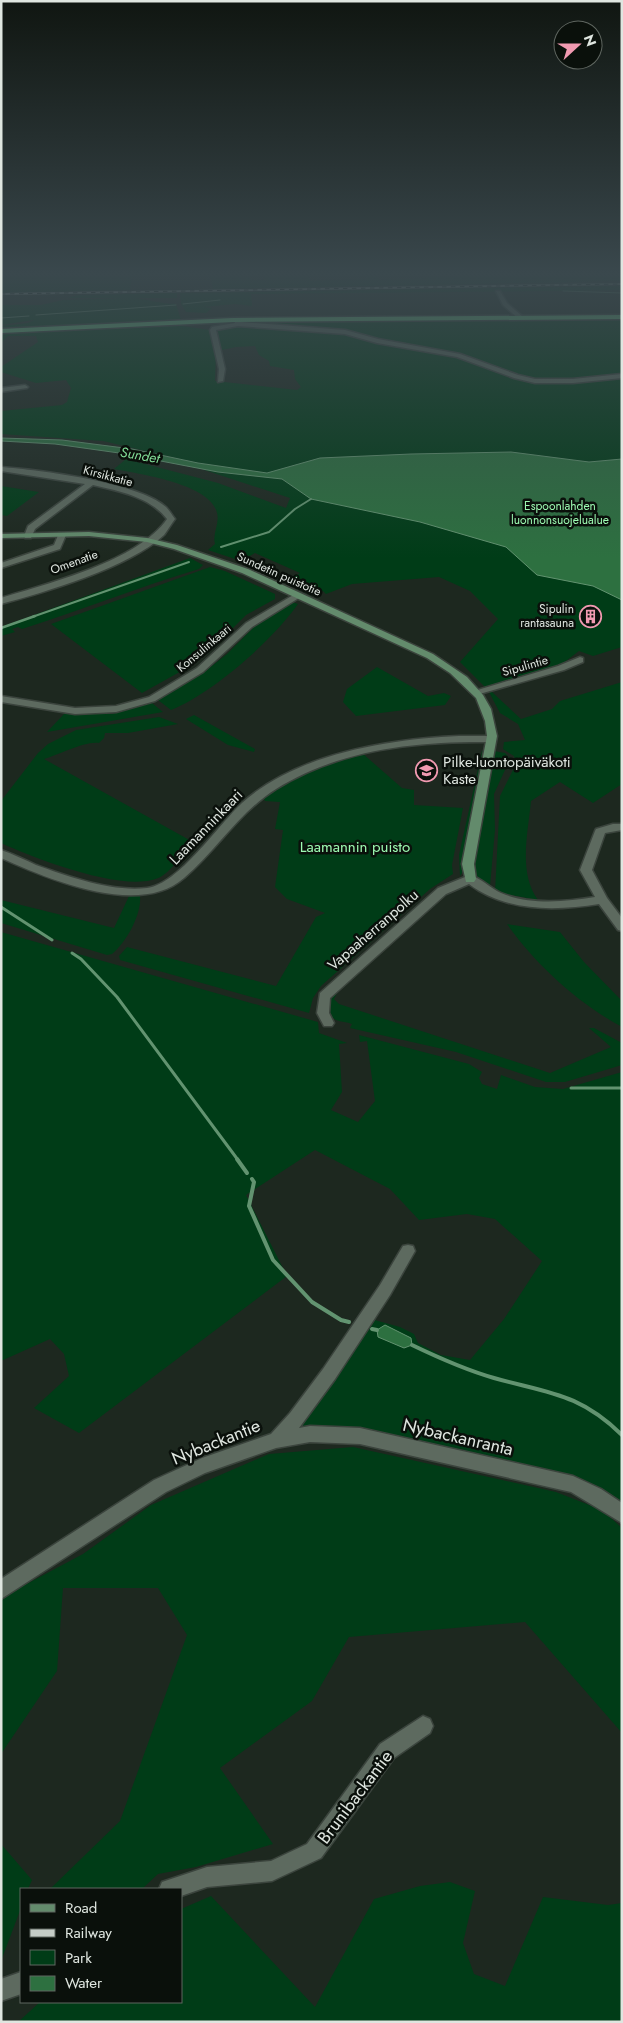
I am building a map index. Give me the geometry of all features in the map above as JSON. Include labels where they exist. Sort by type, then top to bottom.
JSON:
[{"type":"street","points":[[220,381],[222,369]]},
{"type":"street","points":[[496,369],[516,377],[535,381],[558,382],[622,376]]},
{"type":"street","points":[[609,378],[622,384]]},
{"type":"street","points":[[1,390],[25,387]]},
{"type":"street","name":"Kirsikkatie","points":[[2,471],[92,482],[129,493],[164,508],[170,515],[169,523],[166,529],[152,540]]},
{"type":"street","points":[[28,536],[31,528],[92,482]]},
{"type":"street","points":[[1,566],[57,547],[62,535]]},
{"type":"street","name":"Sundetin puistotie","points":[[1,536],[113,536],[152,540],[230,565],[430,656],[456,673],[476,692],[490,715],[491,740],[468,864],[470,879]]},
{"type":"street","name":"Omenatie","points":[[1,601],[127,556],[152,540]]},
{"type":"street","name":"Konsulinkaari","points":[[1,699],[75,711],[116,709],[152,699],[200,670],[249,625],[298,596]]},
{"type":"street","name":"Sipulintie","points":[[476,692],[561,668],[580,660]]},
{"type":"street","name":"Laamanninkaari","points":[[1,854],[93,886],[144,892],[158,889],[181,875],[246,805],[300,772],[339,757],[394,744],[438,740],[491,740]]},
{"type":"street","points":[[622,828],[607,828],[600,831],[586,866],[592,883],[602,900],[622,927]]},
{"type":"street","points":[[470,879],[492,894],[529,902],[556,906],[602,900]]},
{"type":"street","name":"Vapaaherranpolku","points":[[328,1023],[322,1007],[324,996],[328,991],[442,891],[470,879]]},
{"type":"street","name":"Nybackantie","points":[[1,1590],[160,1486],[202,1466],[276,1440],[296,1419],[329,1374],[385,1290],[408,1251]]},
{"type":"street","name":"Nybackanranta","points":[[276,1440],[310,1434],[360,1436],[574,1484],[596,1495],[622,1514]]},
{"type":"street","name":"Brunibackantie","points":[[172,1888],[207,1877],[272,1871],[314,1851],[387,1750],[423,1726]]},
{"type":"street","points":[[1,1990],[20,1983]]},
{"type":"green space","points":[[1,369],[215,369],[215,381],[297,390],[301,387],[295,379],[294,370],[290,369],[622,369],[622,647],[593,656],[579,651],[558,667],[486,688],[460,662],[498,619],[470,591],[439,577],[352,584],[326,594],[323,591],[313,594],[287,581],[300,573],[255,553],[241,561],[208,550],[215,544],[214,536],[218,517],[212,503],[202,495],[173,482],[114,469],[126,459],[218,483],[286,508],[290,498],[189,465],[188,461],[103,441],[1,434],[1,411],[62,405],[67,402],[71,388],[66,380],[36,383],[1,372]]},
{"type":"green space","points":[[1,486],[39,492],[7,516],[1,515]]},
{"type":"green space","points":[[190,558],[203,565],[199,569],[44,622],[22,629],[18,627],[12,629],[15,632],[1,636],[1,627]]},
{"type":"green space","points":[[210,567],[225,571],[275,594],[275,599],[246,615],[215,646],[185,669],[142,693],[51,624]]},
{"type":"green space","points":[[292,602],[298,604],[273,634],[223,679],[171,710],[158,700],[203,673],[227,654],[257,624]]},
{"type":"green space","points":[[377,667],[428,696],[444,693],[451,696],[445,705],[356,716],[343,702],[347,689]]},
{"type":"green space","points":[[622,682],[622,784],[593,803],[560,782],[531,801],[526,865],[528,878],[538,900],[495,892],[500,796],[516,764],[514,756],[503,749],[504,742],[525,740],[518,724],[500,713],[489,692],[492,692],[521,719],[552,709],[560,701]]},
{"type":"green space","points":[[152,703],[163,712],[47,732],[64,714],[112,714]]},
{"type":"green space","points":[[194,715],[255,749],[254,752],[228,745],[186,719]]},
{"type":"green space","points":[[159,717],[178,724],[128,733],[105,733],[104,738],[99,743],[79,746],[44,759],[193,842],[166,873],[147,881],[106,878],[58,865],[1,843],[1,801],[38,753],[48,744],[76,730]]},
{"type":"green space","points":[[485,750],[460,876],[459,855],[482,751]]},
{"type":"green space","points":[[494,751],[505,753],[510,759],[494,794],[495,830],[490,886],[488,888],[480,884],[471,873]]},
{"type":"green space","name":"Laamannin puisto","points":[[362,753],[402,788],[414,790],[414,805],[463,808],[452,865],[453,874],[430,889],[321,986],[313,998],[309,1013],[120,960],[119,956],[127,947],[276,986],[316,917],[325,913],[287,899],[275,887],[283,830],[275,829],[280,802],[265,801],[263,797],[311,771]]},
{"type":"green space","points":[[130,894],[140,896],[136,919],[128,936],[112,954],[107,955],[1,923],[1,900],[114,928]]},
{"type":"green space","points":[[507,924],[560,932],[584,962],[622,1001],[622,1027],[590,1007],[559,982],[531,954]]},
{"type":"green space","points":[[1,932],[318,1022],[319,1033],[347,1043],[339,1044],[342,1092],[331,1110],[358,1122],[375,1101],[367,1041],[360,1042],[359,1035],[469,1064],[482,1072],[479,1078],[482,1084],[497,1089],[501,1075],[535,1087],[563,1089],[622,1072],[622,1510],[577,1482],[296,1432],[371,1319],[400,1327],[414,1334],[418,1343],[441,1355],[470,1360],[504,1319],[542,1261],[495,1219],[467,1214],[419,1220],[390,1189],[315,1150],[246,1195],[287,1276],[79,1433],[34,1408],[69,1376],[64,1354],[50,1339],[1,1361]]},
{"type":"green space","points":[[340,987],[334,999],[339,1004],[550,1073],[611,1047],[589,1028],[594,1028],[622,1043],[622,1065],[565,1082],[546,1082],[456,1052],[350,1028],[352,1024],[336,1020],[328,1012],[329,1004]]},
{"type":"green space","points":[[353,1447],[556,1492],[602,1510],[622,1528],[622,1733],[525,1622],[349,1637],[312,1701],[220,1768],[273,1844],[196,1867],[158,1874],[143,1888],[51,1888],[120,1821],[187,1635],[158,1588],[63,1588],[57,1671],[1,1754],[1,1600],[19,1588],[83,1554],[151,1505],[269,1454]]},
{"type":"green space","points":[[1,1844],[32,1880],[28,1888],[20,1888],[20,1911],[1,1961]]},
{"type":"green space","points":[[450,1882],[475,1891],[463,1943],[474,1974],[505,1986],[543,1897],[608,1905],[622,1903],[622,2022],[18,2022],[39,2003],[182,2003],[182,1909],[211,1896],[315,2007],[374,1899],[420,1886]]},
{"type":"water","name":"Espoonlahden luonnonsuojelualue","points":[[1,438],[62,440],[132,449],[198,463],[267,473],[320,458],[411,454],[511,452],[589,462],[622,459],[622,600],[593,586],[537,575],[506,547],[420,522],[311,499],[282,479],[218,472],[119,453],[55,444],[1,441]]},
{"type":"water","points":[[385,1325],[411,1338],[412,1345],[404,1348],[378,1337],[377,1330]]},
{"type":"waterway","points":[[221,547],[269,532],[295,509],[311,499]]},
{"type":"waterway","points":[[32,617],[189,562]]},
{"type":"waterway","points":[[1,628],[35,616]]},
{"type":"waterway","points":[[1,907],[52,940]]},
{"type":"waterway","points":[[72,953],[81,959],[117,997],[238,1160]]},
{"type":"waterway","points":[[571,1088],[622,1088]]},
{"type":"waterway","points":[[237,1159],[247,1173]]},
{"type":"waterway","points":[[252,1179],[254,1182],[249,1206],[273,1260],[312,1302],[341,1320],[349,1322]]},
{"type":"waterway","points":[[372,1329],[377,1330]]},
{"type":"waterway","points":[[412,1345],[473,1371],[577,1402],[591,1410],[622,1435]]},
{"type":"place","name":"Sipulin rantasauna","points":[[590,616]]},
{"type":"place","name":"Pilke-luontopäiväkoti Kaste","points":[[427,771]]},
{"type":"water label","name":"Sundet","points":[[140,455]]}]
